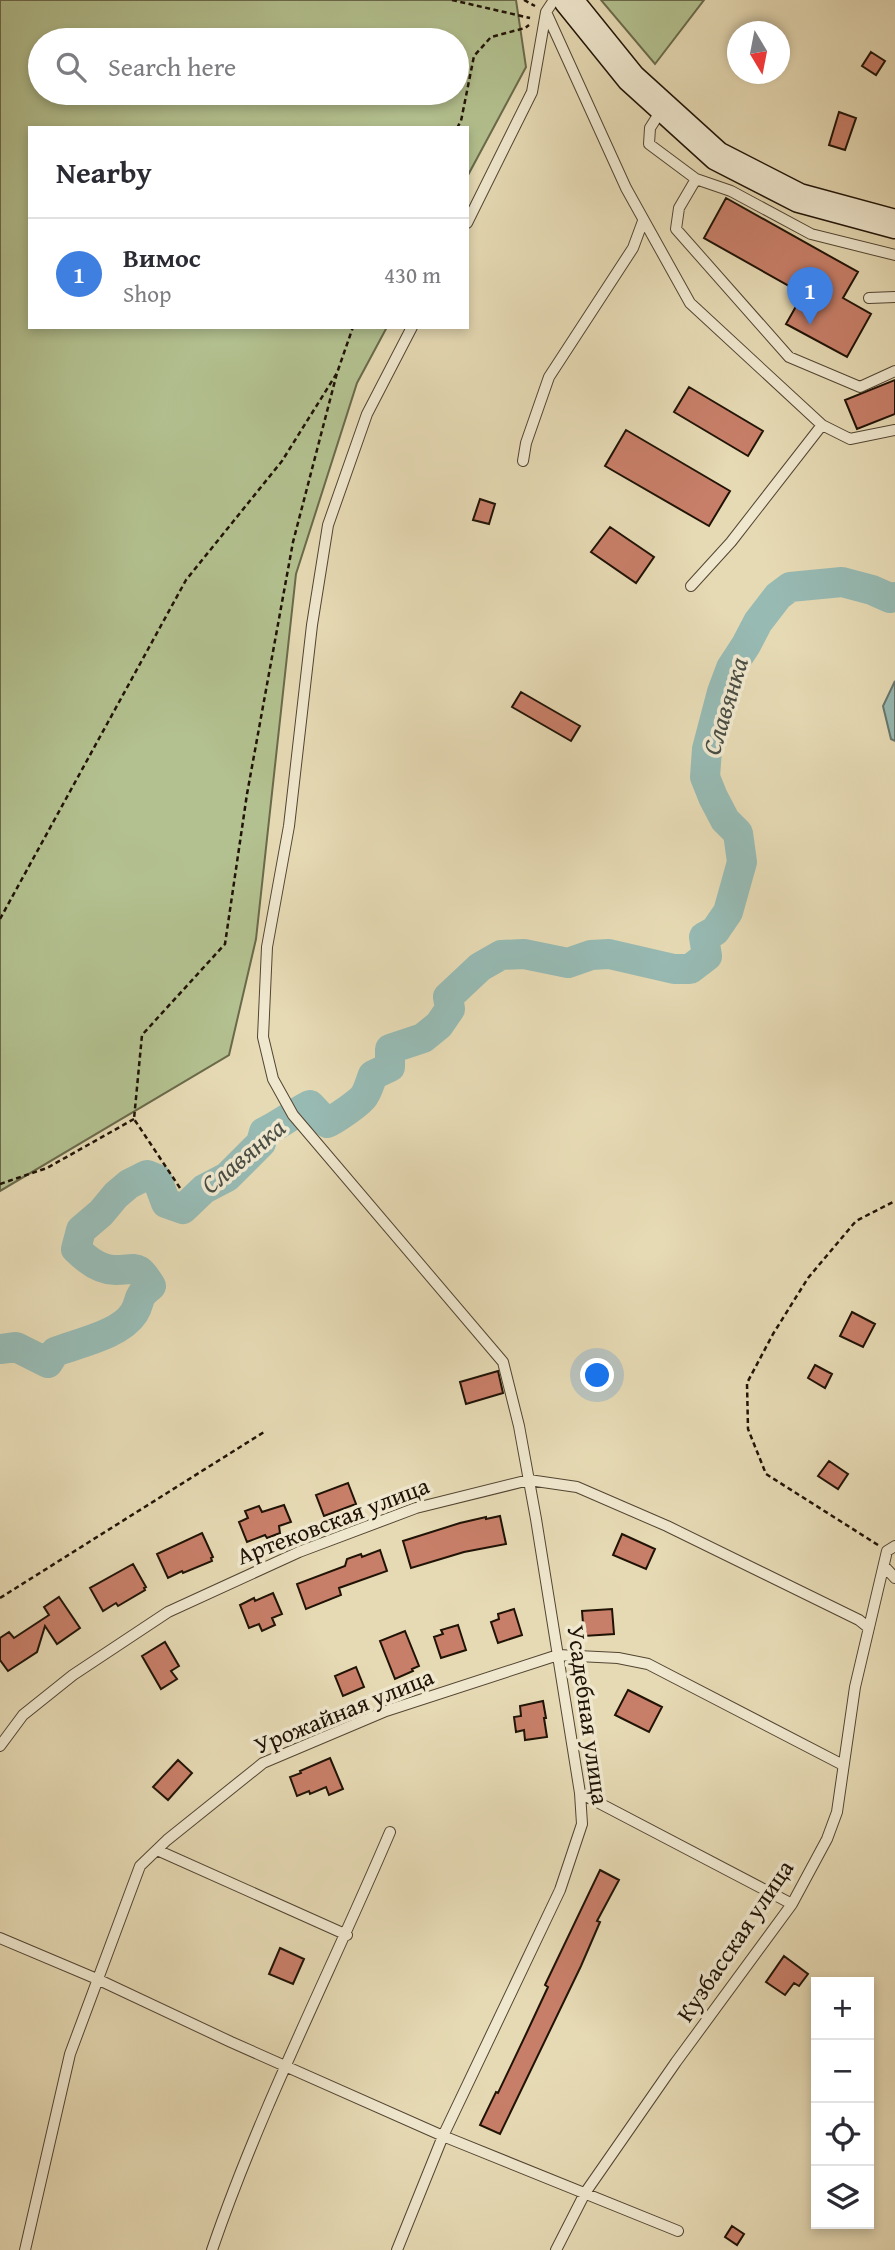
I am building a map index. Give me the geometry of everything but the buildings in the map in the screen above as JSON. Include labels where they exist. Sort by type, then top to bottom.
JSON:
[{"type":"main road","points":[[557,6],[663,109],[717,156],[799,198],[895,224]]},
{"type":"lane","points":[[554,0],[626,188],[690,303],[822,425],[850,439],[895,430]]},
{"type":"lane","points":[[469,219],[532,92],[557,6]]},
{"type":"lane","points":[[663,109],[650,128],[649,144],[696,179],[731,191],[811,234],[895,254]]},
{"type":"lane","points":[[696,179],[679,208],[676,229],[789,357],[860,387],[895,371]]},
{"type":"lane","points":[[523,461],[526,443],[550,377],[633,247],[643,221]]},
{"type":"lane","points":[[869,298],[895,297]]},
{"type":"lane","name":"Усадебная улица","points":[[397,2250],[443,2136],[560,1890],[582,1824],[580,1793],[529,1480],[503,1362],[293,1115],[273,1079],[263,1037],[267,947],[289,826],[312,625],[328,525],[367,414],[411,329]]},
{"type":"lane","points":[[691,586],[731,542],[822,425]]},
{"type":"lane","name":"Артековская улица","points":[[0,1746],[23,1716],[73,1675],[168,1612],[299,1552],[416,1508],[529,1480],[577,1487],[667,1525],[859,1620],[869,1628]]},
{"type":"lane","name":"Кузбасская улица","points":[[556,2250],[585,2193],[676,2062],[792,1904],[827,1839],[837,1812],[855,1687],[884,1566],[891,1548]]},
{"type":"lane","points":[[884,1566],[895,1578]]},
{"type":"lane","name":"Урожайная улица","points":[[26,2250],[70,2054],[140,1866],[263,1763],[386,1711],[558,1655],[618,1658],[648,1664],[843,1765]]},
{"type":"lane","points":[[580,1793],[792,1904]]},
{"type":"lane","points":[[212,2250],[223,2216],[285,2065],[346,1935],[390,1832]]},
{"type":"lane","points":[[157,1850],[346,1935]]},
{"type":"lane","points":[[0,1938],[97,1979],[443,2136],[678,2231]]},
{"type":"path","points":[[452,0],[537,20]]},
{"type":"path","points":[[469,82],[474,57],[491,37],[525,28],[557,6]]},
{"type":"path","points":[[458,126],[464,105]]},
{"type":"path","points":[[180,1188],[134,1119],[142,1035],[225,944],[247,794],[293,542],[337,373],[352,329]]},
{"type":"path","points":[[0,919],[186,580],[282,461],[337,373]]},
{"type":"path","points":[[0,1184],[47,1168],[134,1119]]},
{"type":"path","points":[[891,1548],[766,1474],[748,1429],[747,1383],[773,1334],[808,1278],[856,1221],[895,1201]]},
{"type":"path","points":[[0,1598],[264,1432]]},
{"type":"green space","points":[[0,0],[516,0],[526,67],[469,173],[469,126],[28,126],[28,329],[386,329],[357,383],[296,574],[256,939],[229,1055],[0,1191]]},
{"type":"green space","points":[[601,0],[704,0],[655,64]]},
{"type":"water","points":[[895,681],[895,741],[891,739],[883,706]]},
{"type":"waterway","name":"Славянка","points":[[0,1349],[16,1347],[48,1363],[55,1352],[109,1333],[128,1321],[141,1296],[151,1286],[143,1274],[136,1269],[109,1270],[89,1260],[76,1249],[81,1230],[101,1213],[116,1195],[129,1184],[147,1175],[157,1179],[166,1203],[183,1209],[204,1189],[227,1177],[261,1143],[264,1132],[298,1111],[310,1105],[327,1123],[362,1099],[373,1075],[390,1067],[390,1049],[423,1038],[439,1025],[450,1009],[448,997],[480,967],[501,955],[524,954],[568,963],[591,955],[609,954],[674,969],[690,969],[707,956],[704,937],[715,931],[728,912],[742,862],[738,833],[725,820],[705,777],[707,749],[731,668],[758,622],[778,596],[790,587],[842,582],[890,598],[895,597]]},
{"type":"place","name":"Вимос","points":[[810,325]]}]
